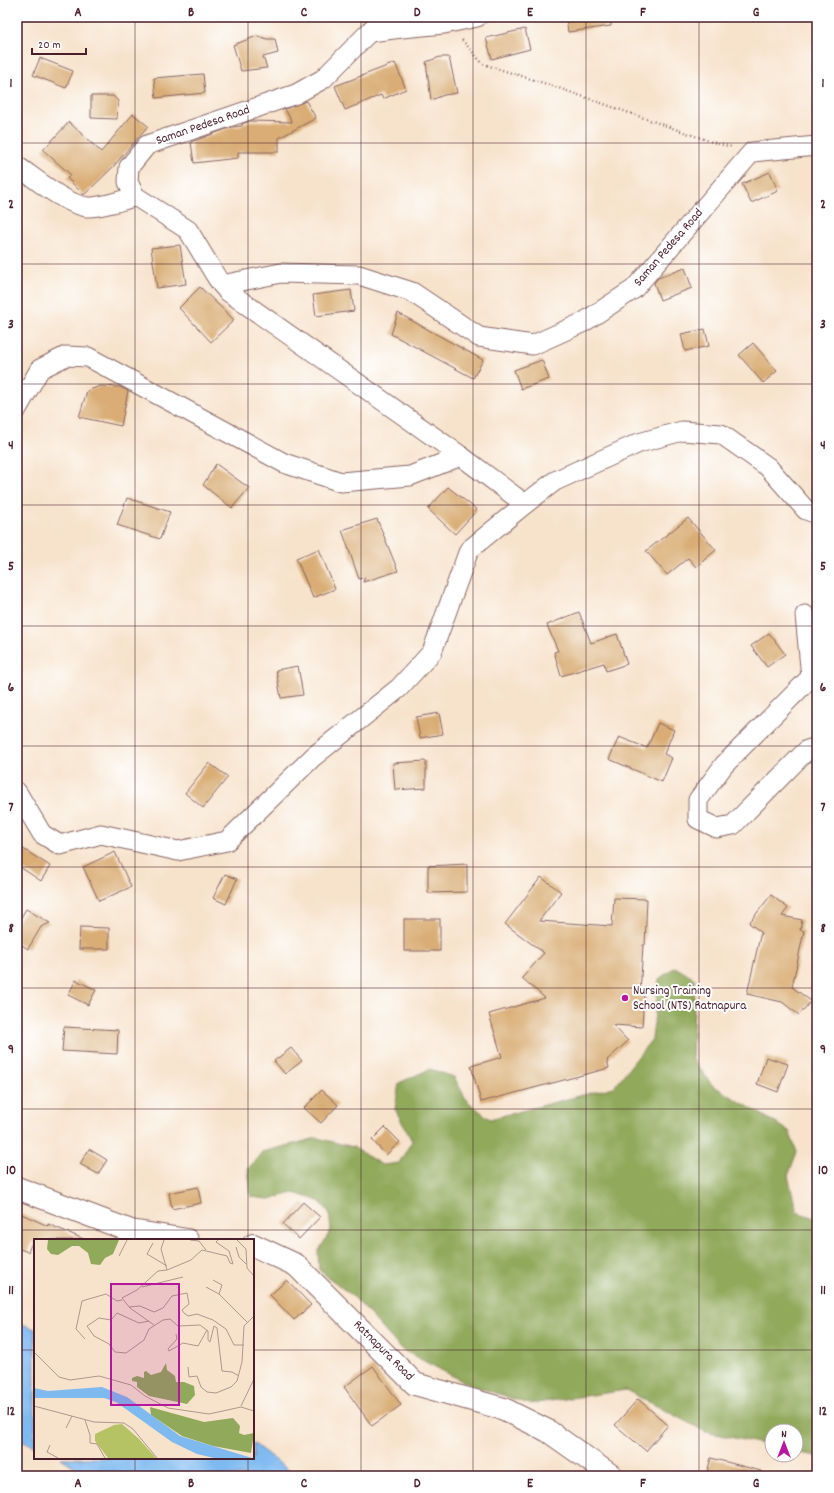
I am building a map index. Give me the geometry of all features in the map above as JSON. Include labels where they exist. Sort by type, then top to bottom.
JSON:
[{"type":"highway","points":[[17,1188],[131,1231],[181,1239]]},
{"type":"highway","name":"Ratnapura Road","points":[[254,1245],[296,1266],[416,1384],[504,1409],[548,1431],[612,1476]]},
{"type":"street","name":"Saman Pedesa Road","points":[[135,196],[128,182],[129,167],[147,145],[296,94],[323,79],[384,17]]},
{"type":"street","points":[[370,32],[444,24],[477,17]]},
{"type":"street","points":[[752,152],[817,146]]},
{"type":"street","name":"Saman Pedesa Road","points":[[222,285],[282,273],[359,275],[412,292],[479,337],[533,345],[584,322],[634,289],[752,152]]},
{"type":"street","points":[[17,166],[70,203],[88,208],[135,196],[188,230],[227,291],[461,456],[525,504]]},
{"type":"street","points":[[17,409],[40,369],[66,356],[88,357],[284,463],[341,482],[410,476],[461,456]]},
{"type":"street","points":[[17,792],[42,834],[60,845],[101,834],[178,852],[227,841],[313,757],[399,688],[432,652],[468,550],[555,481],[639,442],[682,431],[721,434],[768,467],[806,510],[817,514]]},
{"type":"street","points":[[804,615],[811,677],[724,765],[698,800],[698,819],[717,828],[733,825],[807,750],[817,746]]},
{"type":"path","points":[[444,24],[457,35],[483,64],[564,90],[712,142],[752,152]]},
{"type":"green space","points":[[675,967],[695,979],[692,1058],[712,1085],[789,1131],[797,1152],[788,1176],[797,1212],[817,1219],[817,1456],[804,1454],[804,1423],[764,1423],[764,1444],[706,1432],[626,1390],[529,1404],[468,1384],[401,1349],[355,1298],[319,1270],[318,1252],[331,1230],[329,1212],[319,1201],[294,1193],[269,1199],[251,1197],[248,1169],[262,1152],[317,1138],[353,1147],[382,1165],[399,1163],[412,1141],[395,1109],[399,1083],[430,1069],[454,1077],[467,1101],[490,1119],[614,1087],[652,1039],[659,979]]},
{"type":"water","points":[[17,1322],[34,1329],[34,1446],[17,1440]]},
{"type":"water","points":[[254,1444],[296,1476],[89,1476],[63,1459],[254,1459]]},
{"type":"building","points":[[566,17],[611,17],[611,26],[568,32]]},
{"type":"building","points":[[525,29],[530,49],[492,59],[486,38]]},
{"type":"building","points":[[257,36],[267,39],[275,39],[278,53],[263,57],[267,68],[241,71],[233,45]]},
{"type":"building","points":[[440,57],[449,57],[457,93],[444,95],[431,100],[426,62]]},
{"type":"building","points":[[40,58],[73,71],[66,88],[33,75]]},
{"type":"building","points":[[395,63],[406,89],[383,99],[381,95],[345,110],[335,86]]},
{"type":"building","points":[[203,74],[205,93],[156,98],[154,78]]},
{"type":"building","points":[[91,96],[113,96],[118,101],[117,119],[91,118]]},
{"type":"building","points":[[306,101],[316,118],[279,138],[279,152],[238,152],[238,158],[194,163],[191,142],[232,127],[242,126],[242,124],[250,121],[292,122],[285,109]]},
{"type":"building","points":[[133,114],[148,126],[113,167],[84,195],[67,178],[71,175],[43,150],[69,122],[101,152]]},
{"type":"building","points":[[770,172],[778,191],[751,203],[742,184]]},
{"type":"building","points":[[180,245],[186,284],[157,288],[151,248]]},
{"type":"building","points":[[685,268],[692,288],[660,300],[654,283],[658,278]]},
{"type":"building","points":[[200,287],[234,320],[211,342],[179,308]]},
{"type":"building","points":[[351,290],[354,311],[316,316],[313,295]]},
{"type":"building","points":[[398,313],[483,360],[473,378],[391,334]]},
{"type":"building","points":[[705,329],[709,346],[685,351],[681,334]]},
{"type":"building","points":[[753,343],[777,371],[763,383],[739,355]]},
{"type":"building","points":[[542,360],[549,379],[521,389],[514,370]]},
{"type":"building","points":[[100,386],[120,387],[128,391],[121,426],[79,417],[87,391]]},
{"type":"building","points":[[216,464],[249,488],[232,508],[203,485]]},
{"type":"building","points":[[448,487],[477,510],[455,534],[428,509]]},
{"type":"building","points":[[127,498],[170,512],[160,539],[117,525]]},
{"type":"building","points":[[688,518],[716,550],[696,567],[688,558],[667,575],[646,551]]},
{"type":"building","points":[[377,519],[398,571],[363,582],[365,577],[359,579],[342,530]]},
{"type":"building","points":[[319,549],[335,589],[313,598],[296,558]]},
{"type":"building","points":[[579,612],[591,643],[617,634],[627,664],[606,671],[604,663],[561,676],[554,652],[558,651],[547,625]]},
{"type":"building","points":[[769,633],[785,654],[767,667],[751,646]]},
{"type":"building","points":[[298,666],[303,695],[281,698],[276,670]]},
{"type":"building","points":[[439,713],[443,734],[420,738],[416,717]]},
{"type":"building","points":[[658,723],[674,730],[664,754],[672,758],[662,782],[609,759],[619,737],[647,748]]},
{"type":"building","points":[[426,761],[426,788],[395,790],[393,763]]},
{"type":"building","points":[[209,763],[228,777],[203,808],[185,793]]},
{"type":"building","points":[[17,845],[50,866],[41,881],[17,865]]},
{"type":"building","points":[[115,852],[131,887],[99,901],[83,867]]},
{"type":"building","points":[[467,864],[467,892],[428,893],[428,866]]},
{"type":"building","points":[[225,874],[237,879],[226,904],[213,898]]},
{"type":"building","points":[[541,877],[561,892],[539,921],[612,926],[614,898],[647,899],[645,945],[643,945],[640,994],[644,994],[642,1027],[613,1025],[628,1041],[607,1060],[609,1068],[481,1102],[471,1066],[502,1057],[489,1014],[545,998],[522,978],[544,953],[505,924]]},
{"type":"building","points":[[771,895],[788,908],[782,916],[802,920],[800,930],[804,931],[792,987],[811,1001],[799,1015],[782,1002],[747,994],[761,932],[749,923]]},
{"type":"building","points":[[26,909],[50,923],[41,927],[28,949],[17,942],[17,924]]},
{"type":"building","points":[[404,919],[440,919],[440,951],[404,951]]},
{"type":"building","points":[[80,927],[109,928],[109,949],[79,949]]},
{"type":"building","points":[[76,980],[96,990],[88,1005],[68,995]]},
{"type":"building","points":[[64,1027],[118,1030],[117,1054],[62,1051]]},
{"type":"building","points":[[291,1048],[302,1061],[285,1074],[274,1061]]},
{"type":"building","points":[[766,1057],[788,1064],[778,1092],[757,1084]]},
{"type":"building","points":[[322,1090],[338,1105],[321,1123],[304,1108]]},
{"type":"building","points":[[385,1127],[400,1142],[386,1155],[372,1140]]},
{"type":"building","points":[[89,1149],[107,1160],[98,1174],[80,1164]]},
{"type":"building","points":[[198,1187],[201,1203],[172,1209],[169,1193]]},
{"type":"building","points":[[303,1202],[320,1217],[299,1239],[283,1224]]},
{"type":"building","points":[[17,1212],[48,1226],[48,1224],[84,1239],[34,1239],[28,1252],[17,1248]]},
{"type":"building","points":[[287,1280],[311,1305],[294,1320],[270,1295]]},
{"type":"building","points":[[373,1366],[401,1405],[372,1426],[344,1387]]},
{"type":"building","points":[[638,1399],[668,1425],[646,1451],[615,1425]]},
{"type":"building","points":[[711,1458],[761,1471],[760,1476],[706,1476]]},
{"type":"place","name":"Nursing Training School (NTS) Ratnapura","points":[[625,998]]}]
